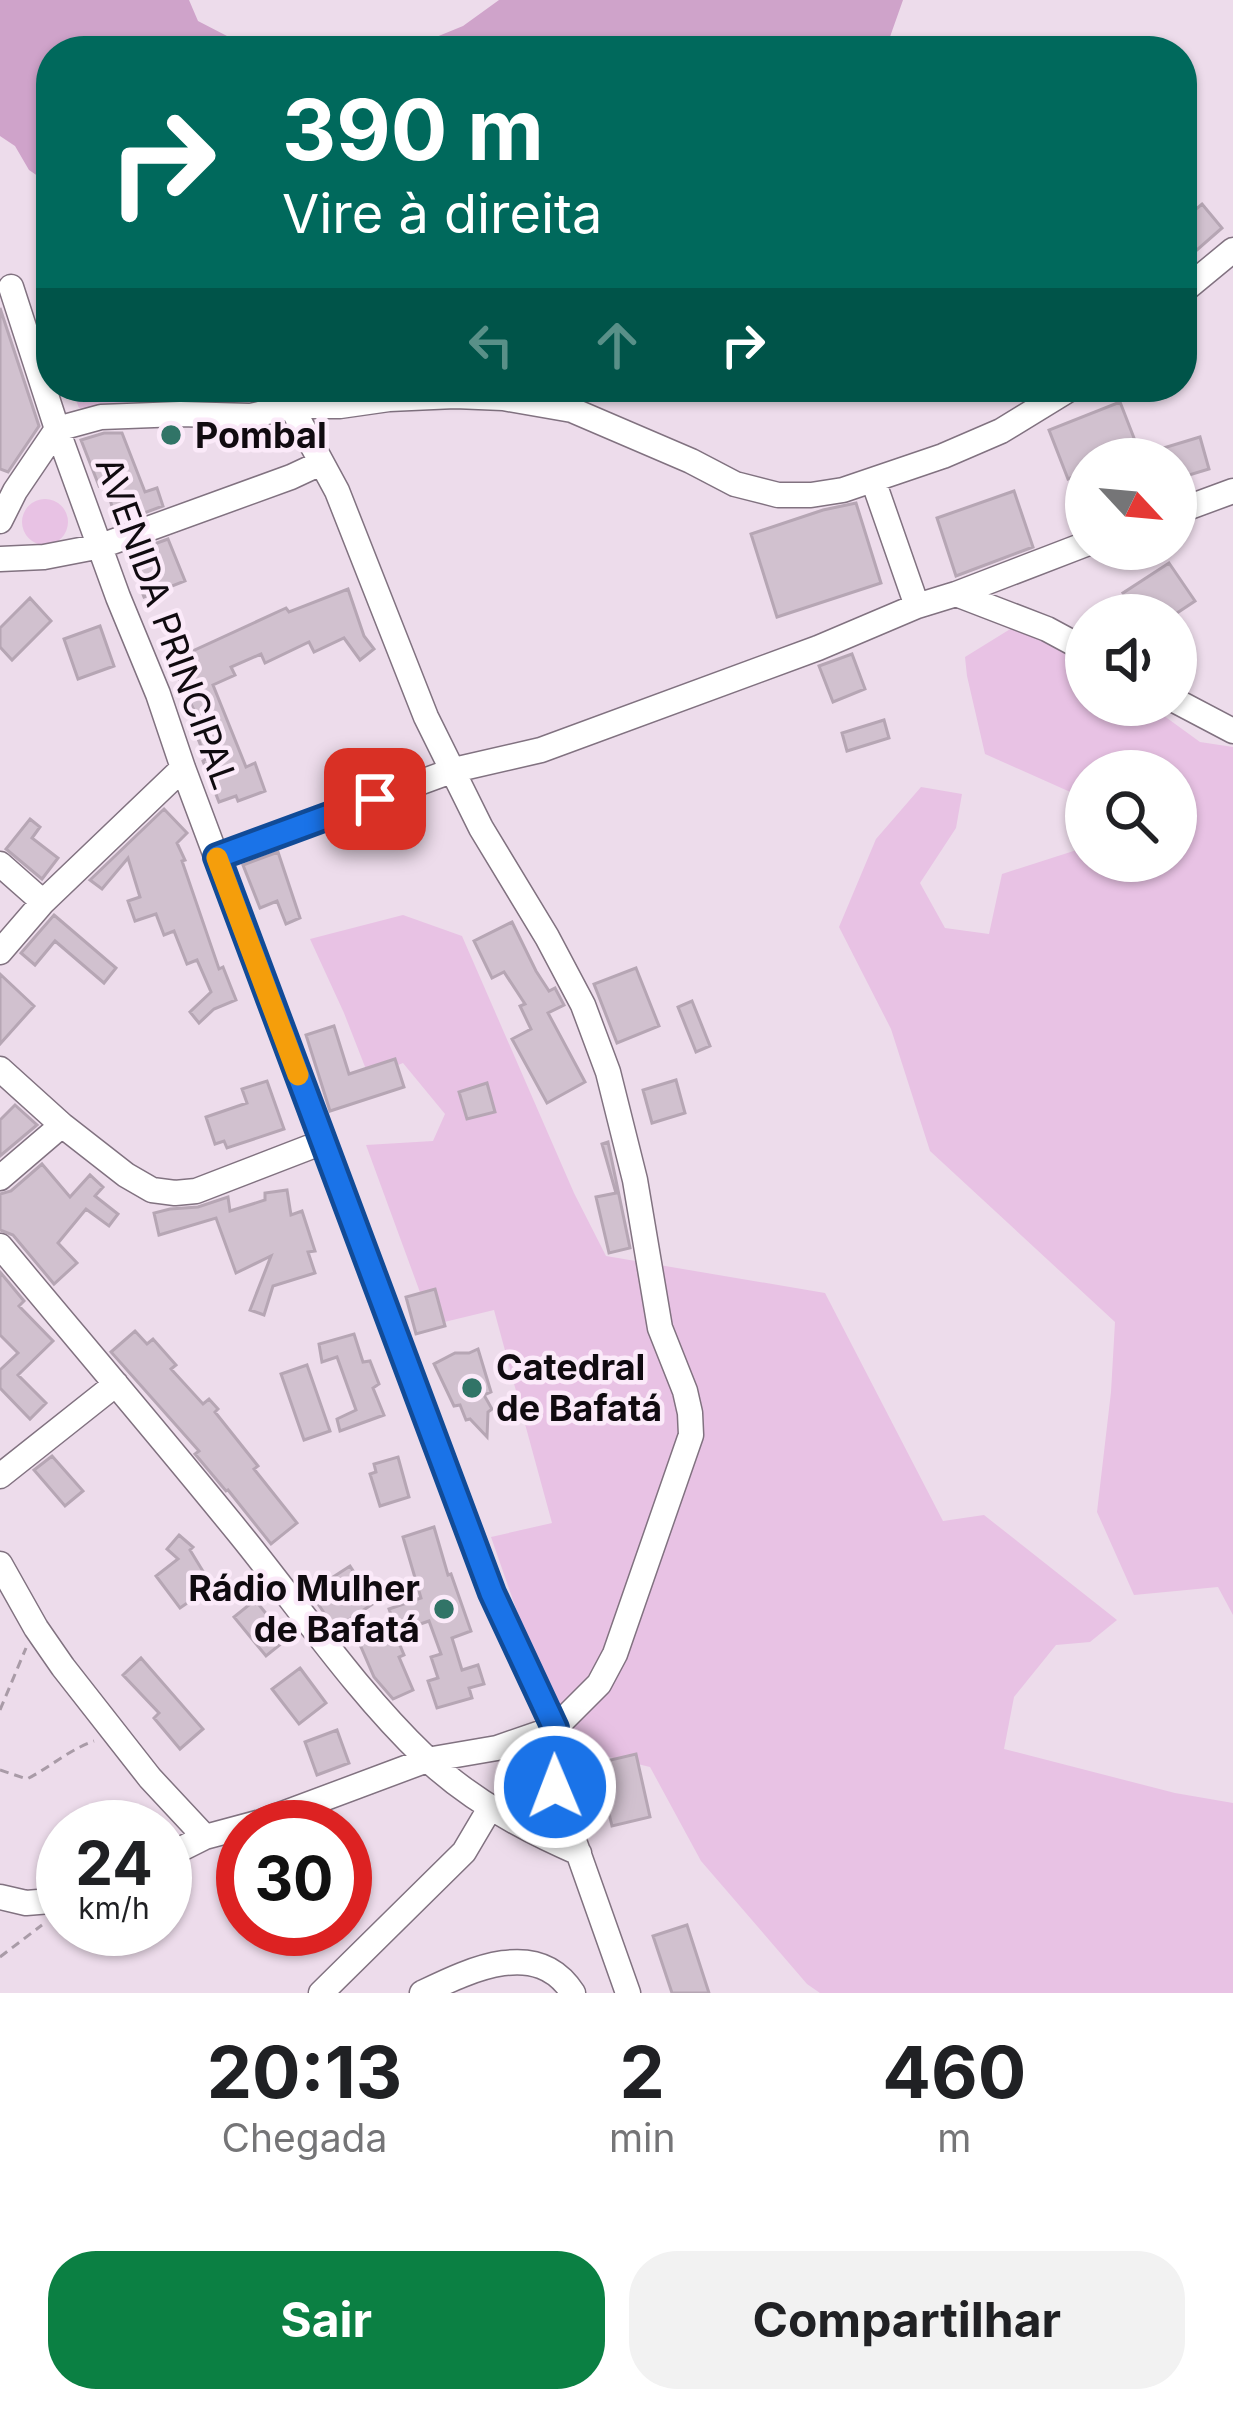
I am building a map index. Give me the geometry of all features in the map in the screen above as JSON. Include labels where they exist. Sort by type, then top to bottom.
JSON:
[{"type":"street","points":[[1197,280],[1233,250]]},
{"type":"street","name":"AVENIDA PRINCIPAL","points":[[10,287],[36,366]]},
{"type":"street","name":"AVENIDA PRINCIPAL","points":[[48,402],[492,1593],[555,1728],[555,1787],[628,1993]]},
{"type":"street","points":[[0,521],[57,430],[101,417],[251,416],[291,406],[374,402]]},
{"type":"street","points":[[526,402],[572,410],[735,484],[778,495],[827,493],[873,480],[1001,431],[1048,402]]},
{"type":"street","points":[[192,1844],[427,1760],[497,1748],[555,1728],[599,1684],[615,1654],[691,1435],[690,1412],[660,1328],[635,1180],[608,1072],[583,1005],[481,828],[426,717],[337,491],[291,406]]},
{"type":"street","points":[[0,559],[44,557],[101,546],[321,463]]},
{"type":"street","points":[[873,480],[917,606]]},
{"type":"street","points":[[1197,504],[1233,491]]},
{"type":"street","points":[[217,857],[454,770],[541,750],[1065,552]]},
{"type":"street","points":[[956,594],[1065,639]]},
{"type":"street","points":[[1197,712],[1233,731]]},
{"type":"street","points":[[0,952],[44,902],[183,768]]},
{"type":"street","points":[[0,864],[44,902]]},
{"type":"street","points":[[0,1069],[62,1125],[152,1190],[196,1191],[323,1142]]},
{"type":"street","points":[[0,1178],[62,1125]]},
{"type":"street","points":[[0,1246],[255,1552],[348,1672],[427,1760],[490,1808],[578,1853]]},
{"type":"street","points":[[0,1477],[116,1384]]},
{"type":"street","points":[[0,1564],[63,1667],[167,1799],[205,1837]]},
{"type":"street","points":[[321,1993],[464,1852],[490,1808]]},
{"type":"street","points":[[0,1897],[36,1902]]},
{"type":"street","points":[[422,1993],[490,1965],[523,1961],[548,1967],[573,1993]]},
{"type":"path","points":[[0,1710],[25,1651],[31,1617]]},
{"type":"path","points":[[0,1769],[26,1779],[81,1746],[116,1734]]},
{"type":"path","points":[[0,1958],[36,1930]]},
{"type":"shaded area","points":[[0,0],[189,0],[198,21],[227,36],[36,36],[36,175],[15,146],[0,136]]},
{"type":"shaded area","points":[[499,0],[903,0],[890,36],[439,36],[463,26]]},
{"type":"shaded area","points":[[77,402],[167,402],[79,408]]},
{"type":"shaded area","points":[[45,499],[61,506],[68,522],[61,538],[45,545],[29,538],[22,522],[29,506]]},
{"type":"shaded area","points":[[1028,618],[1065,645],[1065,726],[1178,726],[1200,742],[1233,747],[1233,1615],[1218,1587],[1134,1595],[1097,1512],[1115,1322],[930,1151],[891,1029],[839,927],[876,839],[921,787],[962,794],[956,828],[920,883],[945,928],[989,934],[1002,874],[1065,854],[1065,882],[1197,882],[1197,750],[1065,750],[1065,790],[985,754],[965,657]]},
{"type":"shaded area","points":[[403,915],[462,936],[606,1256],[825,1293],[943,1521],[984,1515],[1117,1620],[1090,1642],[1056,1645],[1014,1697],[1004,1749],[1233,1803],[1233,1993],[820,1993],[807,1984],[701,1861],[650,1767],[564,1746],[491,1537],[552,1523],[494,1310],[432,1325],[366,1145],[433,1141],[445,1114],[403,1063],[369,1077],[310,939]]},
{"type":"building","points":[[1202,204],[1222,228],[1197,250],[1197,208]]},
{"type":"building","points":[[0,308],[39,426],[8,472],[0,469]]},
{"type":"building","points":[[1120,402],[1134,438],[1065,438],[1065,471],[1049,430]]},
{"type":"building","points":[[122,433],[145,492],[157,488],[163,506],[117,523],[105,483],[99,486],[81,440]]},
{"type":"building","points":[[1200,437],[1209,469],[1197,473],[1197,438]]},
{"type":"building","points":[[1014,491],[1033,547],[956,576],[937,518]]},
{"type":"building","points":[[856,503],[881,583],[777,617],[751,534]]},
{"type":"building","points":[[168,539],[185,581],[144,597],[127,554]]},
{"type":"building","points":[[1158,570],[1174,570],[1190,594],[1124,594]]},
{"type":"building","points":[[348,589],[364,636],[374,649],[360,660],[344,638],[314,652],[309,642],[265,663],[261,654],[231,667],[235,675],[213,685],[246,767],[255,763],[265,791],[219,802],[187,711],[193,708],[176,672],[189,666],[184,655],[286,608],[289,612]]},
{"type":"building","points":[[30,598],[51,621],[12,660],[0,647],[0,628]]},
{"type":"building","points":[[100,626],[114,666],[78,679],[64,639]]},
{"type":"building","points":[[852,654],[865,689],[833,702],[819,666]]},
{"type":"building","points":[[884,720],[889,738],[847,751],[842,733]]},
{"type":"building","points":[[164,809],[187,833],[177,843],[182,861],[219,969],[223,967],[236,1000],[214,1009],[199,1023],[190,1012],[211,992],[197,960],[187,964],[174,931],[164,935],[156,914],[135,921],[128,901],[140,897],[128,858],[102,889],[90,880]]},
{"type":"building","points":[[30,819],[40,827],[32,838],[58,858],[42,879],[6,849]]},
{"type":"building","points":[[278,852],[300,918],[286,924],[277,901],[260,908],[243,865]]},
{"type":"building","points":[[54,915],[116,968],[104,983],[55,941],[35,965],[21,953]]},
{"type":"building","points":[[512,922],[536,971],[549,991],[555,988],[564,1005],[548,1013],[585,1082],[547,1103],[512,1039],[531,1029],[520,1006],[525,1004],[504,972],[492,978],[474,941]]},
{"type":"building","points":[[636,968],[659,1026],[617,1043],[594,984]]},
{"type":"building","points":[[0,974],[34,1006],[0,1044]]},
{"type":"building","points":[[692,1001],[710,1046],[696,1052],[678,1007]]},
{"type":"building","points":[[334,1026],[349,1074],[395,1059],[404,1087],[330,1111],[306,1035]]},
{"type":"building","points":[[676,1080],[685,1113],[652,1123],[643,1090]]},
{"type":"building","points":[[267,1081],[284,1129],[227,1148],[224,1141],[215,1144],[206,1117],[247,1103],[242,1089]]},
{"type":"building","points":[[487,1083],[495,1112],[467,1119],[459,1092]]},
{"type":"building","points":[[15,1105],[37,1125],[0,1156],[0,1120]]},
{"type":"building","points":[[608,1142],[630,1248],[609,1253],[596,1197],[616,1193],[602,1144]]},
{"type":"building","points":[[42,1164],[70,1197],[90,1175],[103,1187],[95,1196],[118,1214],[109,1226],[86,1209],[58,1243],[77,1263],[54,1284],[13,1235],[0,1230],[0,1194],[11,1191]]},
{"type":"building","points":[[287,1190],[291,1215],[302,1211],[315,1251],[308,1252],[315,1273],[273,1286],[264,1315],[250,1310],[271,1256],[236,1273],[216,1218],[159,1235],[154,1213],[228,1197],[230,1211],[265,1200],[265,1193]]},
{"type":"building","points":[[0,1272],[24,1301],[19,1306],[53,1341],[18,1375],[46,1403],[30,1419],[0,1388],[0,1370],[18,1353],[0,1335]]},
{"type":"building","points":[[435,1289],[445,1326],[416,1334],[406,1297]]},
{"type":"building","points":[[135,1331],[147,1344],[153,1339],[176,1365],[171,1369],[203,1404],[209,1399],[218,1409],[215,1412],[258,1466],[254,1469],[297,1523],[271,1544],[195,1454],[199,1451],[111,1352]]},
{"type":"building","points":[[354,1334],[363,1362],[370,1361],[379,1384],[373,1388],[384,1415],[340,1431],[337,1419],[356,1410],[337,1357],[322,1362],[319,1344]]},
{"type":"building","name":"Catedral de Bafatá","points":[[478,1349],[491,1392],[484,1395],[492,1409],[487,1437],[466,1420],[460,1405],[454,1406],[434,1364],[455,1353]]},
{"type":"building","points":[[307,1365],[330,1431],[304,1440],[281,1374]]},
{"type":"building","points":[[52,1456],[83,1491],[65,1506],[34,1470]]},
{"type":"building","points":[[398,1457],[409,1497],[380,1506],[370,1474],[376,1472],[374,1464]]},
{"type":"building","points":[[434,1527],[471,1631],[452,1638],[462,1670],[478,1665],[484,1684],[469,1688],[472,1698],[437,1708],[428,1681],[438,1678],[431,1657],[441,1654],[429,1621],[397,1632],[389,1609],[421,1598],[403,1537]]},
{"type":"building","points":[[179,1535],[193,1547],[190,1550],[212,1586],[180,1608],[156,1576],[178,1559],[167,1549]]},
{"type":"building","points":[[350,1566],[374,1603],[335,1629],[310,1592]]},
{"type":"building","points":[[255,1600],[287,1639],[266,1656],[234,1617]]},
{"type":"building","points":[[392,1626],[413,1690],[393,1699],[374,1677],[358,1640]]},
{"type":"building","points":[[141,1658],[203,1729],[180,1749],[154,1718],[159,1713],[123,1675]]},
{"type":"building","points":[[300,1668],[326,1703],[299,1724],[272,1689]]},
{"type":"building","points":[[337,1730],[349,1763],[317,1775],[305,1742]]},
{"type":"building","points":[[636,1754],[650,1817],[612,1826],[603,1788],[591,1790],[585,1766]]},
{"type":"building","points":[[687,1925],[709,1993],[672,1993],[653,1936]]},
{"type":"slow traffic","points":[[217,858],[298,1075]]},
{"type":"place","name":"Pombal","points":[[171,435]]},
{"type":"place","name":"Catedral de Bafatá","points":[[472,1388]]},
{"type":"place","name":"Rádio Mulher de Bafatá","points":[[444,1609]]},
{"type":"route","points":[[375,799],[217,857],[492,1593],[555,1728],[555,1787]]}]
